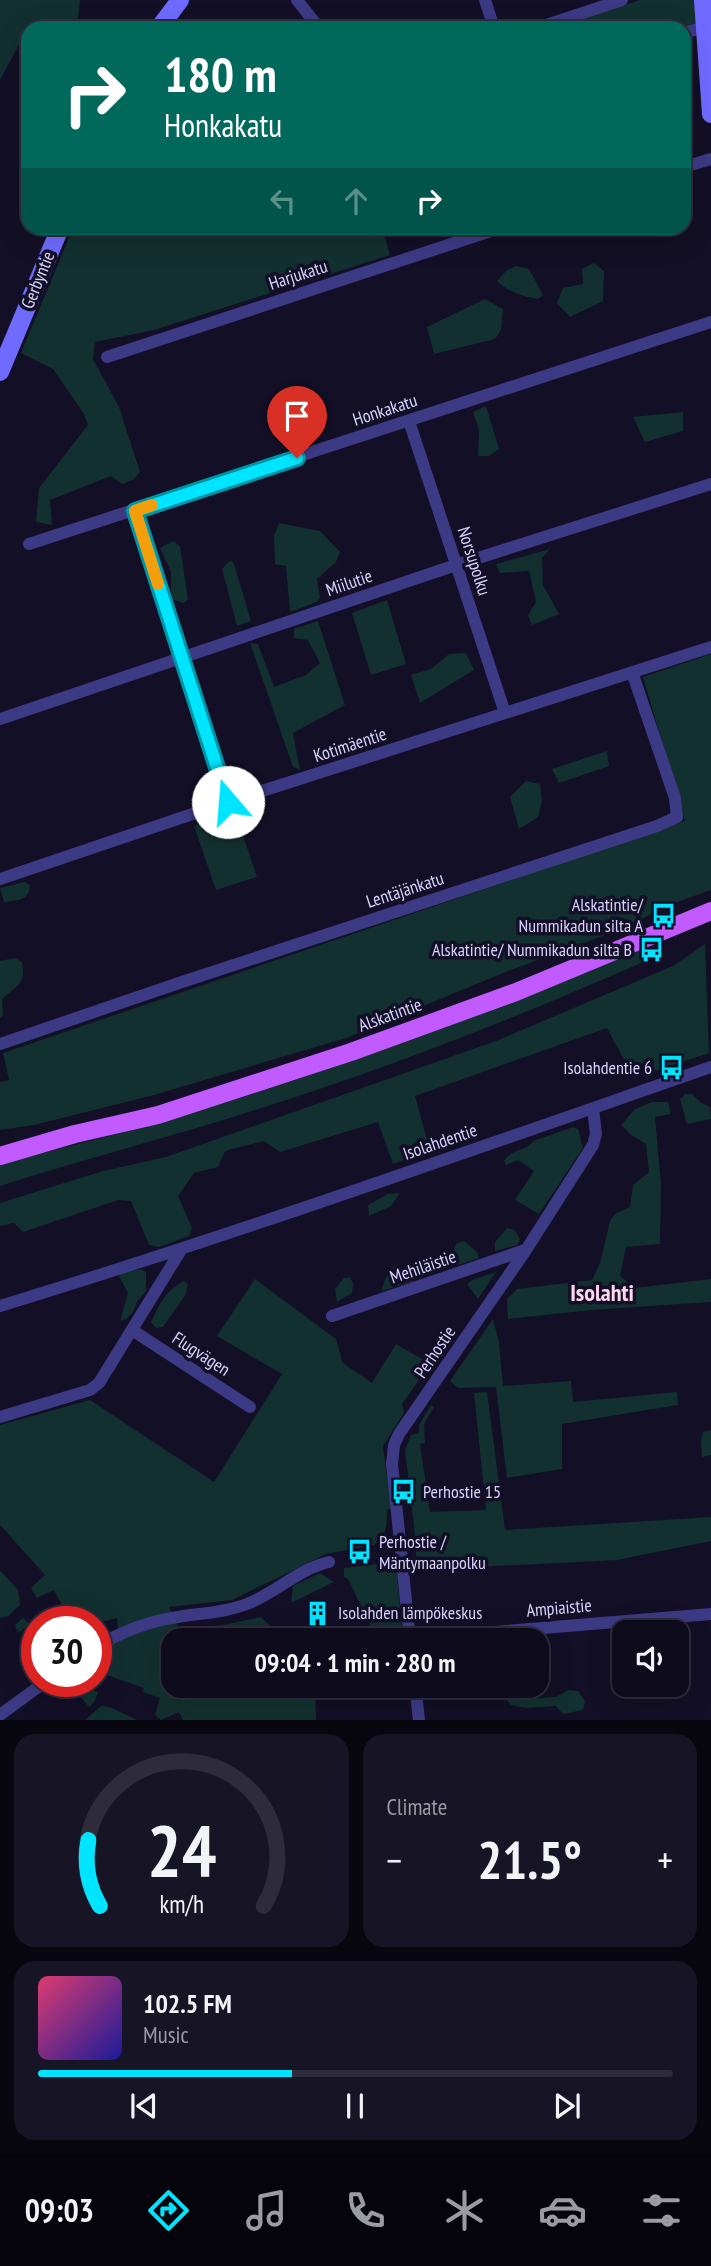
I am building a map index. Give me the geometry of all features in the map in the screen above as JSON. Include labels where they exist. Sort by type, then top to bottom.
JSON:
[{"type":"main road","points":[[164,21],[180,0]]},
{"type":"main road","points":[[703,0],[708,25],[711,114]]},
{"type":"main road","name":"Gerbyntie","points":[[0,372],[8,330],[56,235]]},
{"type":"main road","name":"Alskatintie","points":[[0,1147],[75,1134],[158,1115],[351,1052],[516,992],[711,911]]},
{"type":"main road","name":"Alskatintie","points":[[0,1156],[75,1134]]},
{"type":"street","points":[[297,0],[313,21]]},
{"type":"street","points":[[485,0],[492,21]]},
{"type":"street","points":[[558,21],[622,0]]},
{"type":"street","points":[[691,31],[708,25]]},
{"type":"street","points":[[691,165],[711,159]]},
{"type":"street","name":"Harjukatu","points":[[107,356],[479,235]]},
{"type":"street","name":"Honkakatu","points":[[29,544],[711,322]]},
{"type":"street","name":"Norsupolku","points":[[409,421],[505,713]]},
{"type":"street","name":"Miilutie","points":[[0,719],[456,565],[711,484]]},
{"type":"street","points":[[135,511],[228,802]]},
{"type":"street","name":"Kotimäentie","points":[[0,879],[228,802],[711,646]]},
{"type":"street","name":"Lentäjänkatu","points":[[0,1044],[657,826],[677,817],[674,798],[632,672]]},
{"type":"street","name":"Isolahdentie","points":[[0,1307],[181,1250],[711,1067]]},
{"type":"street","name":"Perhostie","points":[[409,1628],[392,1464],[394,1445],[526,1250],[593,1145],[596,1134],[593,1109]]},
{"type":"street","points":[[0,1417],[89,1390],[99,1383],[181,1250]]},
{"type":"street","name":"Mehiläistie","points":[[332,1316],[526,1250]]},
{"type":"street","name":"Flugvägen","points":[[132,1330],[250,1407]]},
{"type":"street","points":[[112,1636],[175,1617],[228,1611],[251,1603],[307,1569],[329,1562]]},
{"type":"street","name":"Ampiaistie","points":[[542,1628],[711,1614]]},
{"type":"street","points":[[0,1715],[25,1697]]},
{"type":"street","points":[[416,1698],[419,1720]]},
{"type":"green space","points":[[0,0],[80,0],[78,21],[21,21],[21,41],[0,80]]},
{"type":"green space","points":[[640,0],[711,0],[711,18],[691,24],[691,21],[576,21]]},
{"type":"green space","points":[[70,235],[384,235],[390,255],[154,330],[95,342],[93,359],[119,407],[140,472],[133,480],[122,484],[111,476],[50,500],[52,525],[36,522],[39,488],[88,425],[84,414],[53,369],[21,353]]},
{"type":"green space","points":[[594,263],[604,271],[603,301],[570,317],[557,303],[563,288],[583,284],[582,269]]},
{"type":"green space","points":[[516,266],[529,269],[543,295],[538,299],[516,293],[497,281],[507,270]]},
{"type":"green space","points":[[485,299],[503,309],[501,330],[495,339],[434,354],[427,327]]},
{"type":"green space","points":[[486,406],[499,449],[489,456],[478,456],[479,430],[473,412]]},
{"type":"green space","points":[[683,412],[683,431],[645,442],[633,417]]},
{"type":"green space","points":[[279,523],[320,531],[340,552],[336,562],[317,579],[320,598],[317,602],[290,612],[286,566],[275,564],[274,536]]},
{"type":"green space","points":[[173,541],[180,546],[188,599],[184,603],[171,599],[171,572],[160,548]]},
{"type":"green space","points":[[550,549],[542,558],[543,585],[559,614],[532,625],[528,615],[536,602],[529,571],[500,573],[496,564]]},
{"type":"green space","points":[[230,560],[234,564],[251,621],[237,626],[222,569]]},
{"type":"green space","points":[[387,600],[406,664],[371,675],[352,613]]},
{"type":"green space","points":[[318,621],[345,705],[293,733],[300,770],[293,767],[250,643],[258,644],[274,687],[306,675],[320,663],[308,640],[294,638],[294,629]]},
{"type":"green space","points":[[466,653],[474,670],[420,703],[411,675],[431,669],[449,654]]},
{"type":"green space","points":[[711,654],[711,890],[666,906],[627,927],[508,971],[346,1038],[154,1095],[34,1125],[0,1130],[0,1082],[9,1080],[3,1053],[685,821],[643,677]]},
{"type":"green space","points":[[607,751],[609,766],[559,783],[552,769]]},
{"type":"green space","points":[[526,781],[540,784],[542,801],[538,817],[519,829],[510,797]]},
{"type":"green space","points":[[235,812],[257,877],[216,890],[194,826]]},
{"type":"green space","points":[[25,882],[30,885],[25,897],[4,902],[0,888]]},
{"type":"green space","points":[[705,944],[709,1053],[634,1078],[607,1028],[415,1096],[430,1150],[393,1164],[378,1122],[280,1152],[264,1141],[225,1151],[218,1167],[194,1173],[178,1196],[192,1228],[189,1236],[159,1247],[149,1245],[131,1201],[118,1200],[23,1232],[14,1223],[0,1226],[0,1203],[103,1171],[166,1157],[496,1041],[673,966]]},
{"type":"green space","points":[[653,946],[657,956],[408,1058],[255,1110],[0,1186],[0,1163],[145,1126],[287,1083],[412,1039],[628,953]]},
{"type":"green space","points":[[15,958],[22,962],[23,976],[19,984],[2,999],[3,1015],[0,1018],[0,961]]},
{"type":"green space","points":[[685,1094],[692,1094],[710,1107],[711,1119],[687,1124],[680,1099]]},
{"type":"green space","points":[[652,1102],[668,1102],[671,1114],[655,1117],[661,1185],[660,1244],[626,1247],[620,1276],[635,1288],[711,1279],[711,1302],[508,1319],[507,1299],[517,1289],[592,1280],[600,1263],[610,1221],[615,1214],[630,1207],[633,1185],[649,1172],[646,1144],[621,1125],[635,1109]]},
{"type":"green space","points":[[573,1127],[578,1129],[583,1148],[539,1214],[515,1200],[534,1171],[518,1160],[506,1165],[504,1161],[533,1141]]},
{"type":"green space","points":[[400,1193],[391,1206],[369,1216],[368,1205],[388,1194]]},
{"type":"green space","points":[[507,1228],[515,1230],[520,1240],[517,1245],[495,1251],[495,1242]]},
{"type":"green space","points":[[464,1241],[477,1252],[479,1258],[446,1269],[456,1244]]},
{"type":"green space","points":[[395,1265],[401,1266],[415,1277],[413,1282],[381,1291],[388,1272]]},
{"type":"green space","points":[[142,1269],[146,1273],[146,1291],[133,1312],[120,1321],[128,1293],[119,1276],[123,1272]]},
{"type":"green space","points":[[496,1272],[478,1299],[467,1284]]},
{"type":"green space","points":[[350,1277],[353,1284],[352,1293],[337,1302],[335,1289],[344,1278]]},
{"type":"green space","points":[[255,1279],[336,1339],[343,1363],[372,1383],[396,1344],[436,1367],[433,1372],[423,1374],[402,1404],[404,1413],[383,1446],[391,1508],[387,1510],[382,1537],[374,1545],[326,1554],[232,1600],[169,1607],[179,1628],[161,1628],[161,1698],[315,1698],[316,1720],[183,1720],[179,1712],[161,1720],[155,1715],[160,1698],[143,1692],[144,1688],[112,1677],[112,1644],[119,1639],[117,1618],[112,1619],[112,1606],[62,1606],[54,1590],[37,1598],[31,1588],[45,1575],[0,1525],[0,1425],[90,1400],[214,1482],[282,1374],[217,1336]]},
{"type":"green space","points":[[184,1281],[188,1284],[186,1294],[163,1327],[156,1328],[151,1322],[160,1304],[172,1289]]},
{"type":"green space","points":[[493,1319],[499,1342],[503,1386],[571,1381],[573,1402],[677,1392],[678,1405],[562,1424],[562,1469],[507,1478],[496,1387],[458,1388],[450,1381]]},
{"type":"green space","points":[[487,1392],[505,1530],[711,1517],[711,1541],[617,1560],[417,1570],[405,1450],[411,1435],[419,1433],[419,1425],[431,1405],[434,1407],[424,1424],[425,1443],[420,1444],[430,1512],[486,1510],[474,1393]]},
{"type":"green space","points":[[711,1430],[711,1455],[702,1457],[703,1432]]},
{"type":"green space","points":[[393,1562],[396,1565],[402,1628],[371,1628],[348,1579],[344,1577],[344,1568]]},
{"type":"green space","points":[[0,1570],[18,1590],[20,1605],[8,1616],[0,1618]]},
{"type":"green space","points":[[320,1573],[334,1582],[291,1603],[293,1586]]},
{"type":"green space","points":[[261,1617],[272,1628],[197,1628],[223,1625]]},
{"type":"green space","points":[[21,1620],[21,1631],[18,1633],[15,1625]]},
{"type":"green space","points":[[568,1690],[578,1691],[585,1701],[583,1710],[563,1714],[556,1706],[526,1708],[511,1705],[506,1699],[556,1697]]},
{"type":"green space","points":[[81,1697],[96,1697],[89,1707]]},
{"type":"green space","points":[[101,1706],[110,1707],[137,1720],[85,1720]]},
{"type":"slow traffic","points":[[152,505],[135,511],[158,584]]},
{"type":"place","name":"Alskatintie/ Nummikadun silta A","points":[[663,915]]},
{"type":"place","name":"Alskatintie/ Nummikadun silta B","points":[[652,950]]},
{"type":"place","name":"Isolahdentie 6","points":[[672,1068]]},
{"type":"place","name":"Perhostie 15","points":[[403,1492]]},
{"type":"place","name":"Perhostie / Mäntymaanpolku","points":[[359,1552]]},
{"type":"place","name":"Isolahden lämpökeskus","points":[[318,1613]]},
{"type":"district","name":"Isolahti","points":[[602,1293]]},
{"type":"route","points":[[228,802],[135,511],[297,458]]}]
